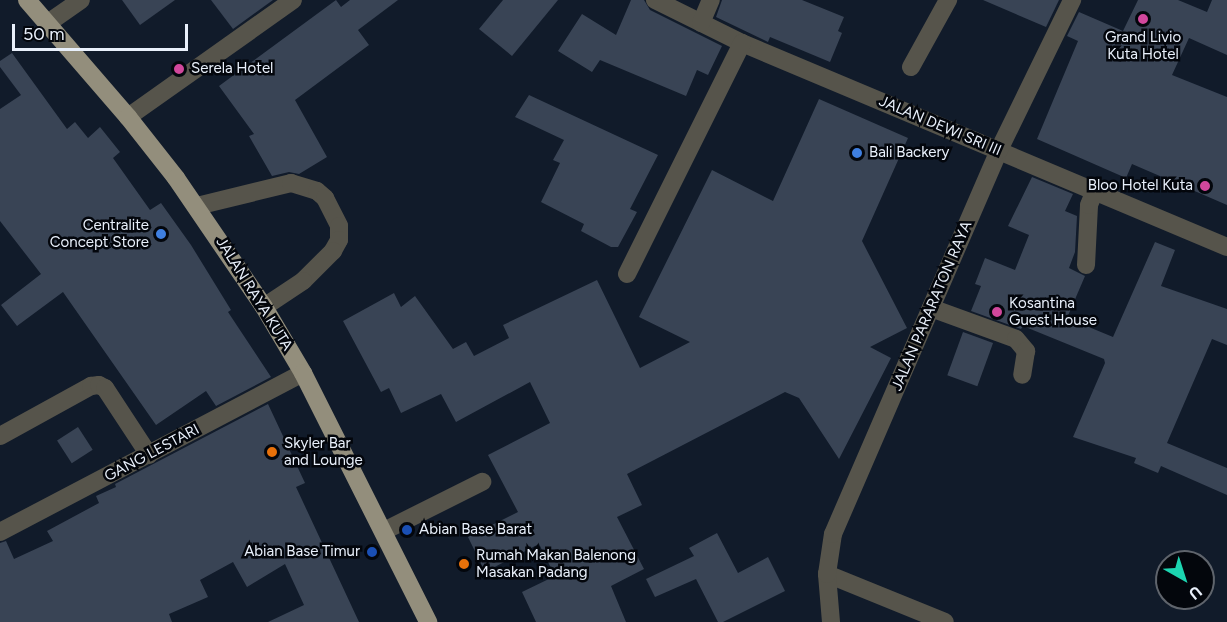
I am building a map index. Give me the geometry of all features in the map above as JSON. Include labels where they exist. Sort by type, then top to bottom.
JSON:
[{"type":"main road","name":"JALAN RAYA KUTA","points":[[27,0],[128,117],[197,206],[264,307],[303,373],[428,622]]},
{"type":"street","points":[[48,23],[81,0]]},
{"type":"street","points":[[128,117],[293,0]]},
{"type":"street","name":"JALAN DEWI SRI III","points":[[655,0],[742,43],[1227,247]]},
{"type":"street","points":[[701,23],[711,0]]},
{"type":"street","points":[[911,67],[948,0]]},
{"type":"street","name":"JALAN PARARATON RAYA","points":[[831,622],[826,574],[833,534],[999,150],[1072,0]]},
{"type":"street","points":[[627,274],[742,43]]},
{"type":"street","points":[[197,206],[291,183],[317,191],[326,198],[339,226],[339,240],[333,251],[303,281],[264,307]]},
{"type":"street","points":[[1086,265],[1089,205],[1095,190]]},
{"type":"street","points":[[931,308],[1016,339],[1026,351],[1022,375]]},
{"type":"street","name":"GANG LESTARI","points":[[0,532],[303,373]]},
{"type":"street","points":[[0,436],[91,386],[99,385],[105,388],[149,455]]},
{"type":"street","points":[[384,531],[482,482]]},
{"type":"street","points":[[826,574],[945,622]]},
{"type":"building","points":[[122,0],[175,0],[140,25]]},
{"type":"building","points":[[211,0],[273,0],[233,29]]},
{"type":"building","points":[[336,0],[341,7],[350,0],[398,0],[358,30],[369,45],[295,100],[327,157],[299,174],[289,172],[272,176],[249,136],[254,134],[219,86]]},
{"type":"building","points":[[503,0],[558,0],[512,56],[479,29]]},
{"type":"building","points":[[631,0],[644,0],[650,10],[722,46],[708,75],[697,70],[686,96],[600,60],[592,72],[558,51],[582,14],[616,35]]},
{"type":"building","points":[[722,0],[802,0],[844,17],[838,31],[842,33],[830,62],[770,37],[768,42],[716,17]]},
{"type":"building","points":[[983,0],[1059,0],[1046,27]]},
{"type":"building","points":[[1138,0],[1178,0],[1207,12],[1212,0],[1227,0],[1227,55],[1189,38],[1172,75],[1227,97],[1227,205],[1132,164],[1126,178],[1037,139],[1078,41],[1067,36],[1079,12],[1123,31]]},
{"type":"building","points":[[12,53],[67,129],[75,122],[88,138],[100,127],[120,152],[113,158],[150,210],[161,203],[191,245],[231,310],[228,312],[271,377],[216,406],[206,391],[156,425],[63,292],[17,326],[1,305],[41,274],[0,221],[0,109],[21,95],[0,67],[0,61]]},
{"type":"building","points":[[529,95],[658,155],[630,209],[637,212],[618,247],[611,247],[581,231],[584,224],[541,202],[560,163],[553,160],[564,140],[515,117]]},
{"type":"building","points":[[819,99],[908,138],[862,241],[907,328],[870,347],[891,358],[839,459],[799,398],[785,392],[627,474],[642,505],[617,517],[644,569],[611,586],[626,622],[536,622],[522,592],[555,576],[539,544],[485,572],[468,537],[518,512],[488,455],[550,423],[530,382],[456,422],[441,394],[401,413],[389,388],[381,392],[343,321],[394,293],[401,307],[415,296],[453,349],[466,342],[474,356],[509,338],[503,325],[597,280],[640,368],[690,342],[639,317],[712,170],[773,201]]},
{"type":"building","points":[[1032,177],[1073,194],[1065,211],[1077,216],[1075,252],[1069,268],[1085,276],[1067,318],[1113,337],[1155,242],[1175,250],[1161,286],[1227,309],[1227,345],[1212,339],[1167,443],[1227,468],[1227,495],[1161,466],[1158,473],[1134,463],[1136,458],[1073,437],[1105,363],[1104,359],[1023,326],[1021,329],[971,311],[981,286],[975,284],[985,258],[1015,270],[1029,235],[1008,226]]},
{"type":"building","points":[[963,332],[993,343],[977,386],[947,375]]},
{"type":"building","points":[[268,404],[305,483],[296,487],[359,622],[268,622],[304,605],[285,564],[247,587],[233,562],[200,580],[208,597],[169,614],[172,622],[0,622],[0,543],[6,541],[14,559],[53,541],[47,531],[99,503],[96,496]]},
{"type":"building","points":[[78,427],[93,450],[72,463],[57,441]]},
{"type":"building","points":[[717,533],[738,573],[768,557],[785,591],[723,622],[718,622],[696,579],[655,597],[646,579],[694,556],[689,548]]},
{"type":"place","name":"Grand Livio Kuta Hotel","points":[[1143,19]]},
{"type":"place","name":"Serela Hotel","points":[[179,69]]},
{"type":"place","name":"Bali Backery","points":[[857,153]]},
{"type":"place","name":"Bloo Hotel Kuta","points":[[1205,186]]},
{"type":"place","name":"Centralite Concept Store","points":[[161,234]]},
{"type":"place","name":"Kosantina Guest House","points":[[997,312]]},
{"type":"place","name":"Skyler Bar and Lounge","points":[[272,452]]},
{"type":"place","name":"Abian Base Barat","points":[[407,530]]},
{"type":"place","name":"Abian Base Timur","points":[[372,552]]},
{"type":"place","name":"Rumah Makan Balenong Masakan Padang","points":[[464,564]]}]
